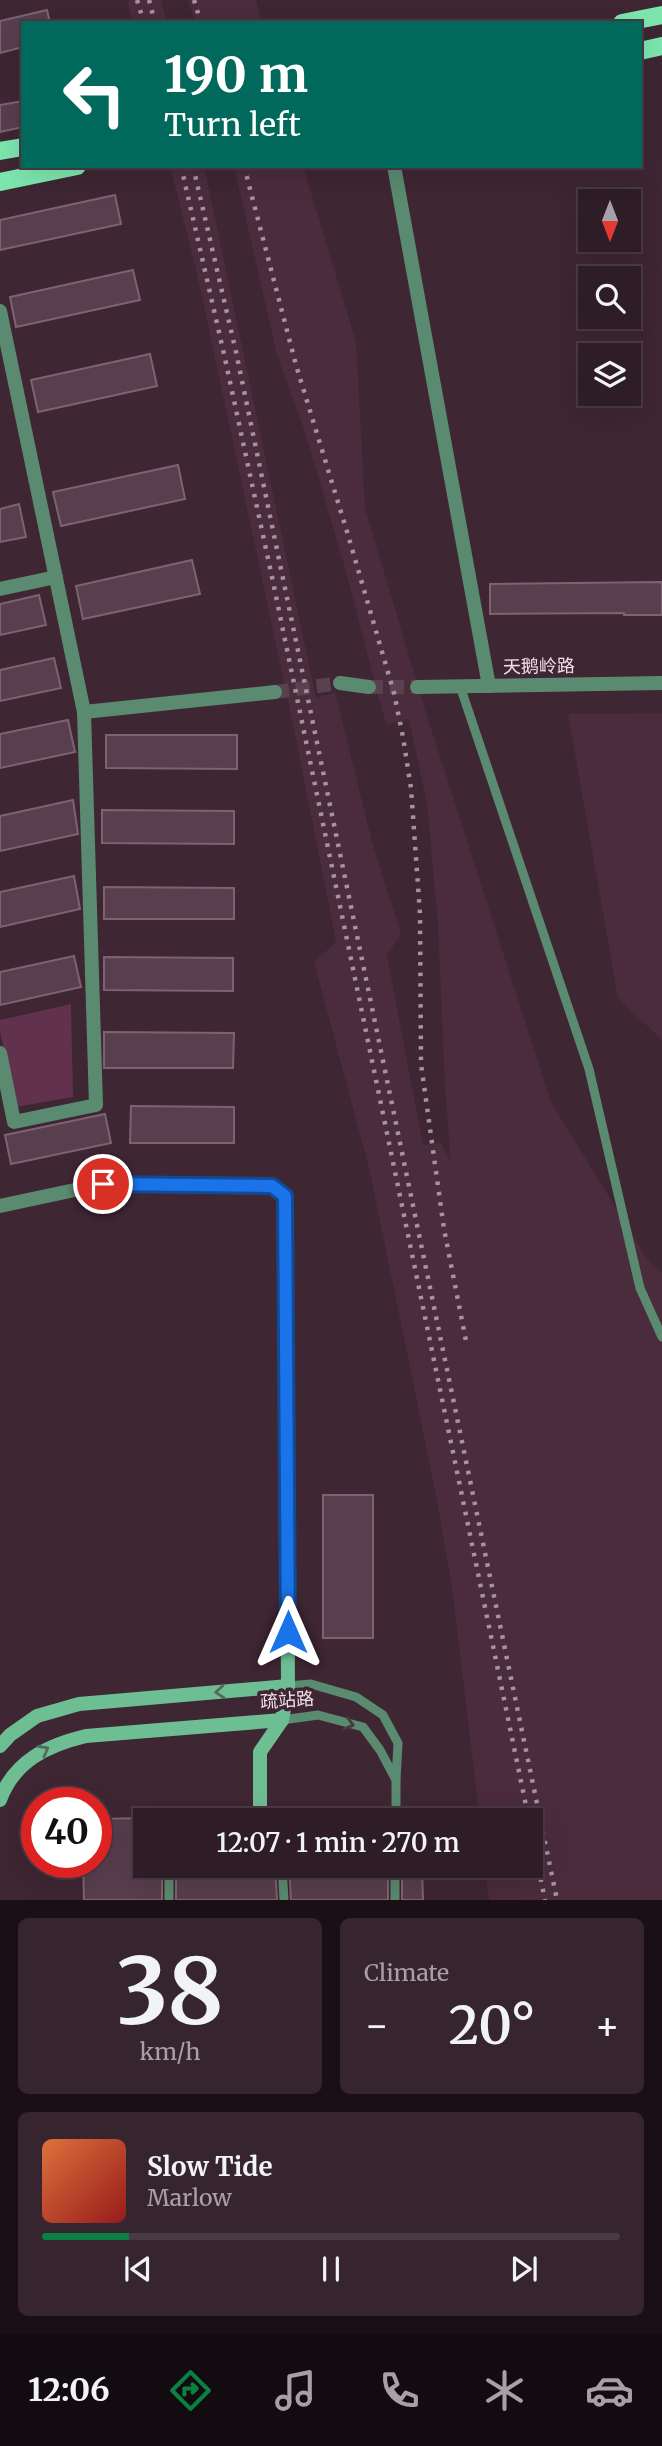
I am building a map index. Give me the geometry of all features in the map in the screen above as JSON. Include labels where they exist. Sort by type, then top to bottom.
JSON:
[{"type":"main road","points":[[632,21],[662,15]]},
{"type":"main road","points":[[642,51],[662,46]]},
{"type":"main road","points":[[0,151],[21,147]]},
{"type":"main road","points":[[0,182],[67,168]]},
{"type":"street","points":[[394,168],[489,686]]},
{"type":"street","points":[[0,311],[84,712],[96,1105],[15,1122],[0,1053]]},
{"type":"street","points":[[0,589],[56,577]]},
{"type":"street","points":[[340,683],[369,687]]},
{"type":"street","name":"天鹅岭路","points":[[416,687],[662,683]]},
{"type":"street","points":[[84,712],[275,692]]},
{"type":"street","points":[[0,1206],[103,1184],[272,1186],[285,1196],[288,1686],[282,1720],[260,1752],[260,1808]]},
{"type":"street","name":"疏站路","points":[[0,1746],[10,1735],[37,1716],[79,1704],[288,1686]]},
{"type":"street","name":"疏站路","points":[[0,1800],[18,1769],[33,1756],[57,1743],[86,1736],[282,1720]]},
{"type":"lane","points":[[460,686],[589,1069],[640,1288],[662,1337]]},
{"type":"lane","name":"疏站路","points":[[288,1686],[311,1684],[356,1697],[383,1715],[398,1742],[396,1780]]},
{"type":"lane","name":"疏站路","points":[[282,1720],[318,1715],[363,1727],[396,1780]]},
{"type":"lane","points":[[396,1780],[396,1808]]},
{"type":"lane","points":[[169,1878],[169,1900]]},
{"type":"lane","points":[[283,1878],[284,1900]]},
{"type":"lane","points":[[395,1878],[395,1900]]},
{"type":"shaded area","points":[[127,0],[161,0],[166,21],[132,21]]},
{"type":"shaded area","points":[[188,0],[256,0],[261,21],[194,21]]},
{"type":"shaded area","points":[[170,168],[204,168],[316,698],[335,692],[373,846],[401,934],[387,955],[423,1145],[441,1143],[451,1163],[438,922],[427,804],[409,719],[386,725],[345,568],[304,429],[277,355],[234,168],[304,168],[356,342],[365,508],[426,713],[551,1102],[649,1262],[662,1273],[662,1900],[489,1900],[486,1878],[543,1878],[543,1808],[479,1808],[452,1588],[437,1500],[370,1172],[314,962],[336,942],[294,729],[198,278]]},
{"type":"shaded area","points":[[662,713],[662,1040],[618,998],[568,714]]},
{"type":"shaded area","points":[[71,1004],[73,1097],[16,1107],[0,1020]]},
{"type":"building","points":[[47,10],[50,21],[21,21],[21,48],[0,53],[0,21]]},
{"type":"building","points":[[21,101],[21,127],[0,132],[0,105]]},
{"type":"building","points":[[115,195],[121,224],[0,250],[0,220]]},
{"type":"building","points":[[133,270],[140,300],[16,327],[10,297]]},
{"type":"building","points":[[150,354],[157,386],[38,412],[31,380]]},
{"type":"building","points":[[178,465],[185,499],[61,526],[53,492]]},
{"type":"building","points":[[19,504],[26,537],[0,542],[0,509]]},
{"type":"building","points":[[192,560],[200,594],[83,619],[76,586]]},
{"type":"building","points":[[662,582],[662,615],[490,614],[490,584]]},
{"type":"building","points":[[39,595],[46,625],[0,635],[0,604]]},
{"type":"building","points":[[54,658],[61,688],[0,701],[0,670]]},
{"type":"building","points":[[68,720],[75,752],[0,768],[0,734]]},
{"type":"building","points":[[106,735],[237,735],[237,769],[106,768]]},
{"type":"building","points":[[73,800],[78,834],[0,851],[0,816]]},
{"type":"building","points":[[102,810],[234,811],[234,844],[102,843]]},
{"type":"building","points":[[74,876],[80,909],[0,927],[0,892]]},
{"type":"building","points":[[104,887],[234,888],[234,919],[104,919]]},
{"type":"building","points":[[74,956],[81,987],[0,1005],[0,972]]},
{"type":"building","points":[[104,957],[233,958],[233,991],[104,990]]},
{"type":"building","points":[[104,1032],[234,1033],[233,1068],[104,1068]]},
{"type":"building","points":[[131,1106],[234,1107],[234,1143],[130,1143]]},
{"type":"building","points":[[105,1114],[111,1143],[11,1164],[5,1135]]},
{"type":"building","points":[[323,1495],[373,1495],[373,1638],[323,1638]]},
{"type":"building","points":[[133,1818],[133,1878],[162,1878],[162,1900],[84,1900],[83,1878],[112,1878],[112,1819]]},
{"type":"building","points":[[176,1878],[276,1878],[277,1900],[176,1900]]},
{"type":"building","points":[[290,1878],[388,1878],[388,1900],[291,1900]]},
{"type":"building","points":[[402,1878],[422,1878],[423,1900],[402,1900]]},
{"type":"tunnel","points":[[275,692],[340,683]]},
{"type":"tunnel","points":[[369,687],[417,687]]},
{"type":"railway","points":[[137,0],[143,21]]},
{"type":"railway","points":[[149,0],[154,21]]},
{"type":"railway","points":[[194,0],[200,21]]},
{"type":"railway","points":[[181,168],[272,577],[527,1808]]},
{"type":"railway","points":[[193,168],[236,352],[557,1900]]},
{"type":"railway","points":[[245,168],[296,365],[394,693],[403,737],[411,788],[420,914],[421,1064],[444,1229],[467,1346]]},
{"type":"railway","points":[[540,1878],[545,1900]]},
{"type":"route","points":[[103,1184],[272,1186],[285,1196],[288,1632]]}]
